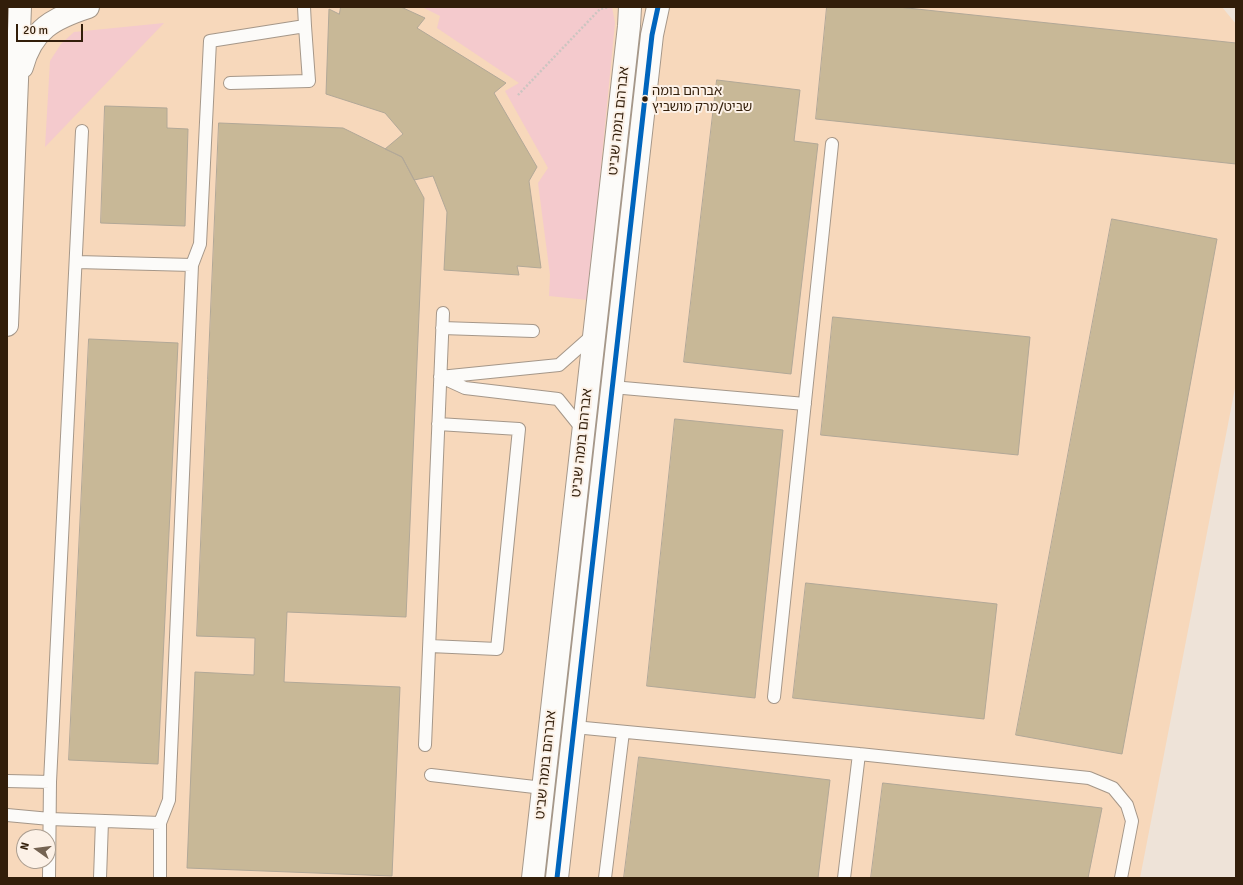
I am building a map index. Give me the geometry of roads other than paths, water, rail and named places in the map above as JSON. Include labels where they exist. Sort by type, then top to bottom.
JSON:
[{"type":"street","points":[[7,325],[20,7]]},
{"type":"street","points":[[17,85],[24,57],[32,42],[43,29],[54,20],[68,13],[88,7]]},
{"type":"street","name":"אברהם בומה שביט","points":[[533,878],[595,333],[630,7]]},
{"type":"street","name":"אברהם בומה שביט","points":[[557,878],[652,35],[658,7]]},
{"type":"lane","points":[[230,83],[309,81],[304,7]]},
{"type":"lane","points":[[160,878],[160,823],[169,800],[192,265],[200,244],[210,40],[305,26]]},
{"type":"lane","points":[[49,878],[50,782],[77,262],[82,131]]},
{"type":"lane","points":[[774,697],[832,144]]},
{"type":"lane","points":[[77,262],[192,265]]},
{"type":"lane","points":[[426,745],[443,314]]},
{"type":"lane","points":[[442,328],[533,331]]},
{"type":"lane","points":[[440,377],[559,366],[595,333]]},
{"type":"lane","points":[[440,377],[465,388],[558,399],[584,430]]},
{"type":"lane","points":[[612,387],[805,404]]},
{"type":"lane","points":[[430,646],[497,649],[519,429],[438,424]]},
{"type":"lane","points":[[574,727],[859,754],[1089,778],[1113,788],[1127,805],[1132,821],[1121,878]]},
{"type":"lane","points":[[605,878],[623,732]]},
{"type":"lane","points":[[844,878],[859,754]]},
{"type":"lane","points":[[431,775],[543,788]]},
{"type":"lane","points":[[7,781],[50,782]]},
{"type":"lane","points":[[7,815],[50,819],[160,823]]},
{"type":"lane","points":[[100,878],[102,820]]},
{"type":"place","name":"אברהם בומה שביט/מרק מושביץ","points":[[645,99]]}]
